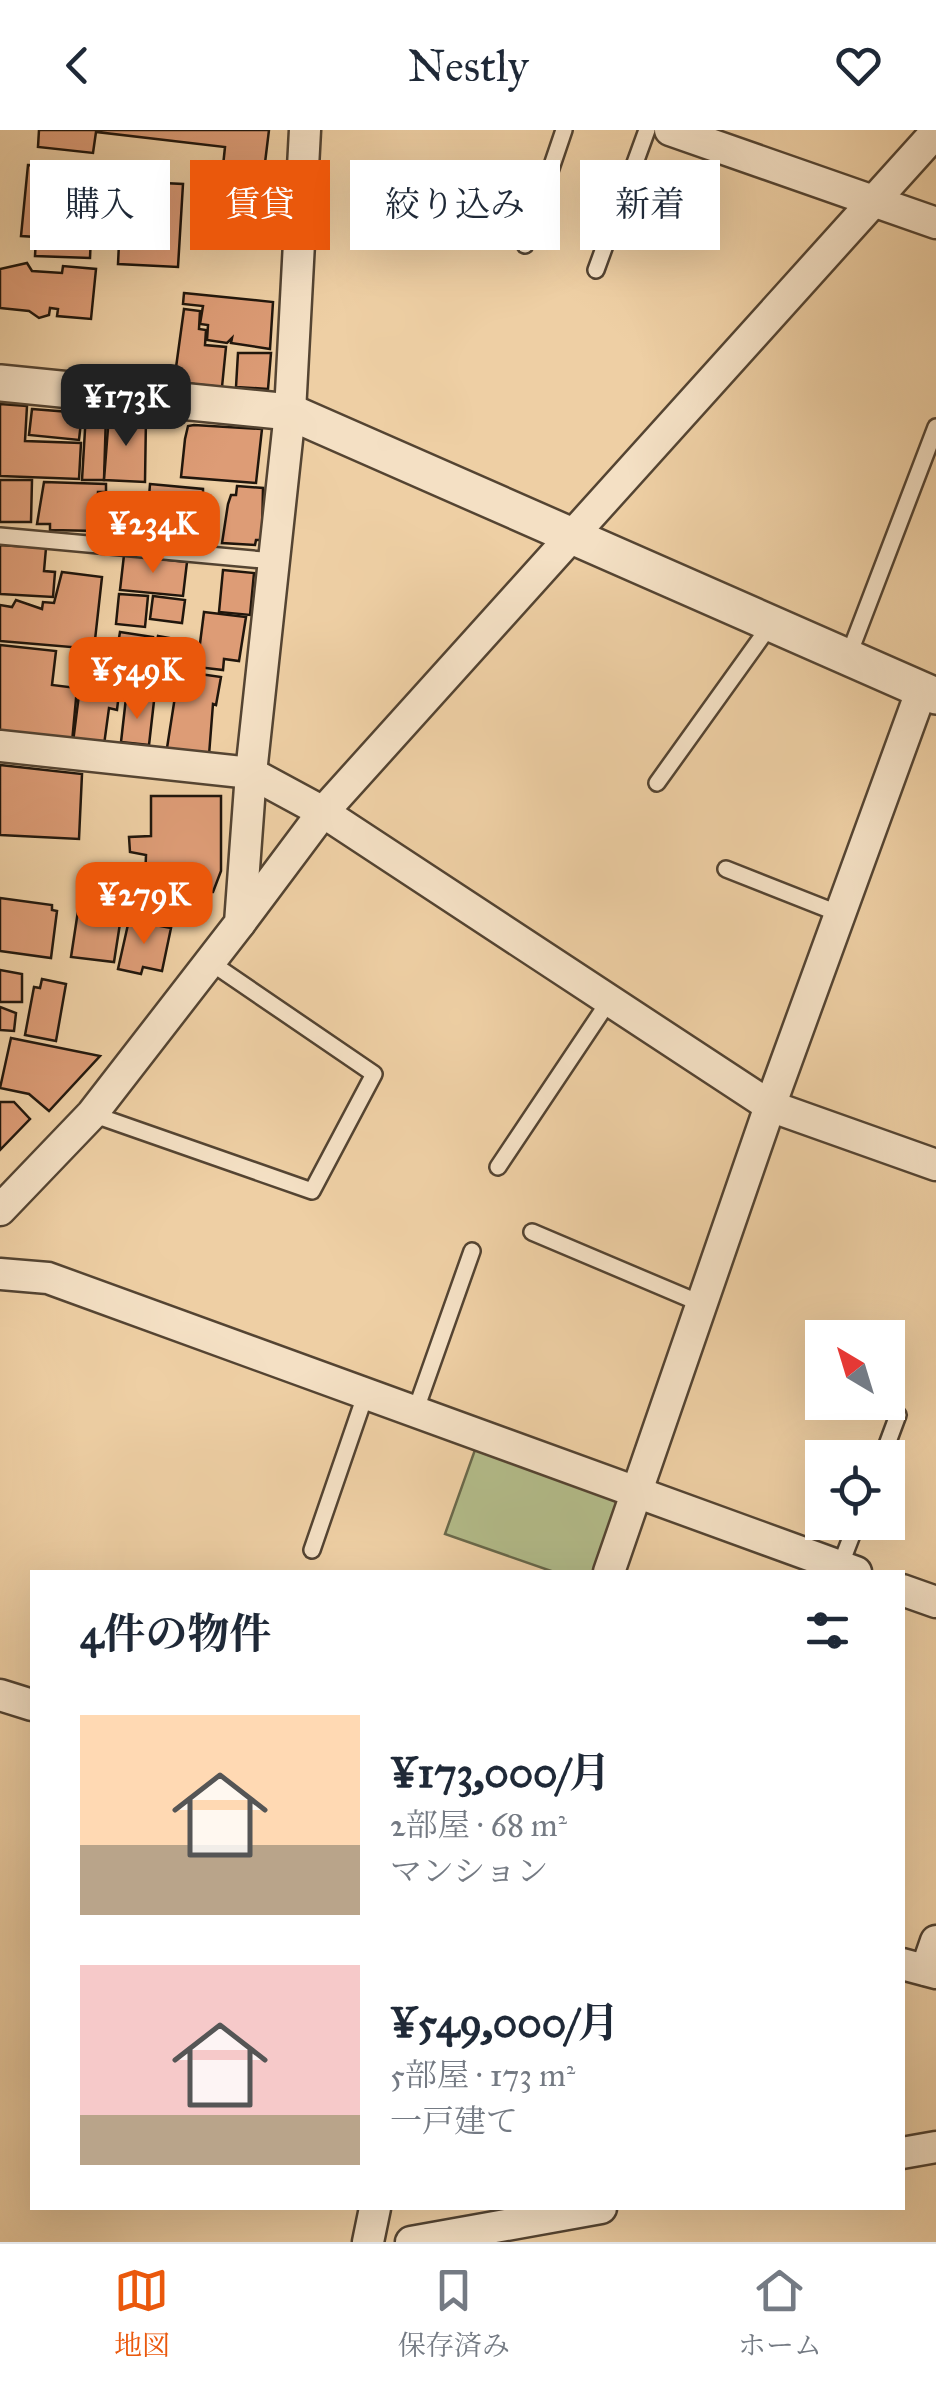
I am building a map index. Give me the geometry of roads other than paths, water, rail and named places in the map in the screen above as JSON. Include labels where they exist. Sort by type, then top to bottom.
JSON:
[{"type":"street","points":[[240,923],[251,773],[290,412],[305,130]]},
{"type":"street","points":[[670,130],[936,224]]},
{"type":"street","points":[[0,1210],[92,1114],[323,812],[936,132]]},
{"type":"street","points":[[0,383],[290,412],[929,693],[840,914],[770,1106],[610,1570]]},
{"type":"street","points":[[0,746],[251,773],[323,812],[770,1106],[936,1166]]},
{"type":"street","points":[[0,1274],[48,1278],[848,1570]]},
{"type":"street","points":[[905,1591],[936,1602]]},
{"type":"street","points":[[0,1694],[30,1704]]},
{"type":"street","points":[[921,1969],[936,1941]]},
{"type":"street","points":[[905,2152],[936,2147]]},
{"type":"street","points":[[368,2242],[375,2210]]},
{"type":"street","points":[[410,2242],[590,2210]]},
{"type":"lane","points":[[554,160],[564,130]]},
{"type":"lane","points":[[596,270],[647,130]]},
{"type":"lane","points":[[848,657],[936,427]]},
{"type":"lane","points":[[0,536],[274,561]]},
{"type":"lane","points":[[658,783],[771,624]]},
{"type":"lane","points":[[726,869],[840,914]]},
{"type":"lane","points":[[92,1114],[312,1191],[374,1074],[210,962]]},
{"type":"lane","points":[[498,1167],[609,1000]]},
{"type":"lane","points":[[532,1232],[702,1304]]},
{"type":"lane","points":[[415,1412],[472,1252]]},
{"type":"lane","points":[[312,1550],[366,1393]]},
{"type":"lane","points":[[848,1570],[854,1540]]}]
